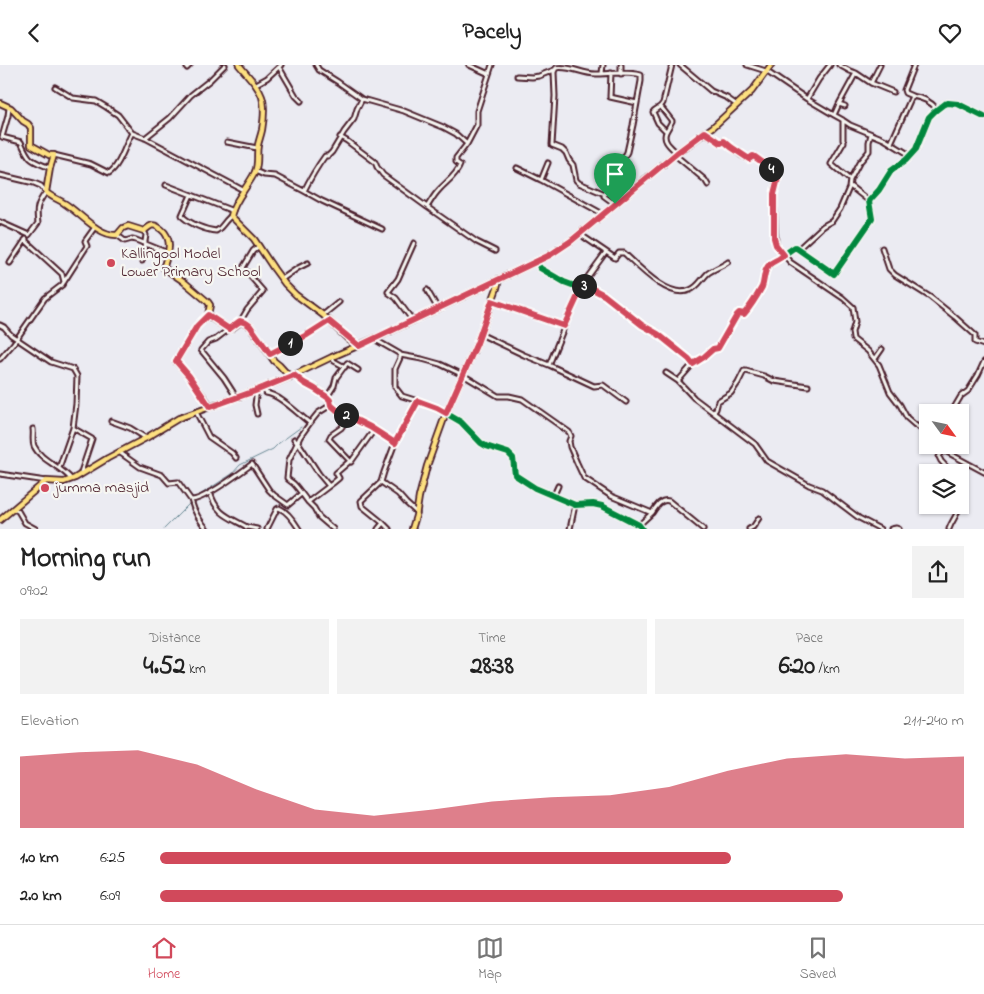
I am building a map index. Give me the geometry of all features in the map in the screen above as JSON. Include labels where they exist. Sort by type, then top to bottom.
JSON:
[{"type":"main road","points":[[240,65],[260,90],[264,104],[264,117],[257,148],[255,171],[232,213],[259,246],[285,284],[359,346]]},
{"type":"main road","points":[[0,519],[46,481],[64,482],[80,476],[179,418],[292,376],[537,262],[581,233],[676,154],[714,127],[752,91],[771,65]]},
{"type":"main road","points":[[0,103],[13,110],[31,128],[31,145],[49,155],[54,155],[46,193],[63,202],[95,227],[112,235],[117,235],[128,225],[144,231],[150,225],[161,229],[168,239],[168,253],[163,265],[164,268],[208,302],[210,305],[208,315],[229,329],[240,321],[250,326],[274,361],[292,376]]},
{"type":"main road","points":[[412,529],[427,466],[446,413],[480,334],[499,279]]},
{"type":"street","points":[[145,138],[170,118],[191,95],[206,84],[225,65]]},
{"type":"street","points":[[316,65],[319,70],[362,99],[395,107],[443,127],[467,144]]},
{"type":"street","points":[[469,65],[475,66],[489,74]]},
{"type":"street","points":[[427,207],[438,191],[459,168],[460,165],[456,162],[456,158],[478,125],[477,111],[492,65]]},
{"type":"street","points":[[602,73],[603,65]]},
{"type":"street","points":[[621,65],[621,74]]},
{"type":"street","points":[[666,131],[658,123],[653,113],[654,110],[661,107],[665,98],[672,65]]},
{"type":"street","points":[[680,65],[711,91],[737,105]]},
{"type":"street","points":[[747,65],[766,71],[850,125],[891,143],[910,155]]},
{"type":"street","points":[[807,99],[830,65]]},
{"type":"street","points":[[839,65],[871,83],[893,92]]},
{"type":"street","points":[[871,83],[880,65]]},
{"type":"street","points":[[914,65],[904,89],[905,93],[928,101],[937,109]]},
{"type":"street","points":[[256,84],[267,78],[280,66],[296,96],[301,101]]},
{"type":"street","points":[[517,76],[539,76],[555,68],[565,67],[596,74],[641,75],[627,152],[605,194]]},
{"type":"street","points":[[555,68],[552,145],[566,153],[573,165],[576,180],[579,183],[605,194],[605,197],[615,204]]},
{"type":"street","points":[[611,73],[610,97],[637,103]]},
{"type":"street","points":[[834,115],[856,73]]},
{"type":"street","points":[[55,87],[73,98],[96,101],[118,115],[132,133],[243,190]]},
{"type":"street","points":[[891,143],[912,96]]},
{"type":"street","points":[[304,191],[320,162],[332,152],[340,137],[354,119],[362,99]]},
{"type":"street","points":[[869,201],[879,190],[891,171],[910,155],[919,143],[929,117],[937,109],[948,103],[958,104],[984,117]]},
{"type":"street","points":[[839,104],[845,106]]},
{"type":"street","points":[[661,107],[672,121],[664,139],[676,154],[705,180],[708,185]]},
{"type":"street","points":[[9,108],[2,137],[21,143],[28,157],[50,168]]},
{"type":"street","points":[[843,120],[844,142],[831,164],[850,180]]},
{"type":"street","points":[[705,132],[721,143],[724,141],[749,159],[753,156],[755,157],[773,170],[778,178],[774,194],[774,238],[776,245],[790,262],[843,298],[853,307],[855,322],[852,332],[853,339],[875,359],[890,392],[900,405],[907,419],[919,428]]},
{"type":"street","points":[[54,155],[91,164],[109,173],[116,167],[132,133]]},
{"type":"street","points":[[798,249],[821,228],[832,221],[840,209],[858,163],[869,151],[869,142],[872,134]]},
{"type":"street","points":[[340,137],[375,162],[383,175],[477,242],[495,251]]},
{"type":"street","points":[[227,142],[257,148]]},
{"type":"street","points":[[542,180],[548,163]]},
{"type":"street","points":[[517,169],[542,180],[603,214]]},
{"type":"street","points":[[255,171],[264,175],[275,176],[322,201],[382,229]]},
{"type":"street","points":[[0,175],[34,183],[41,186],[46,193],[36,210],[38,223],[10,263]]},
{"type":"street","points":[[166,185],[232,213],[216,231],[198,226],[179,215]]},
{"type":"street","points":[[678,381],[693,364],[713,349],[718,348],[737,315],[739,313],[744,314],[755,298],[762,286],[764,273],[768,266],[792,248],[795,247],[834,274],[872,219],[869,201],[849,186]]},
{"type":"street","points":[[184,219],[183,212],[191,195]]},
{"type":"street","points":[[0,222],[29,235]]},
{"type":"street","points":[[0,359],[17,339],[45,298],[62,285],[87,246],[85,241],[95,227]]},
{"type":"street","points":[[142,261],[146,235],[144,231]]},
{"type":"street","points":[[581,233],[615,257],[619,253],[624,253],[658,283],[676,291],[688,291],[699,284],[706,275],[728,263]]},
{"type":"street","points":[[117,235],[125,241],[132,239],[168,253]]},
{"type":"street","points":[[25,240],[62,274],[64,282]]},
{"type":"street","points":[[413,321],[396,298],[386,293],[398,279],[414,243]]},
{"type":"street","points":[[240,321],[263,291],[243,268],[253,251],[259,246]]},
{"type":"street","points":[[882,248],[889,269],[895,275],[930,297],[975,335],[974,342],[984,345]]},
{"type":"street","points":[[549,365],[582,287],[606,252]]},
{"type":"street","points":[[537,262],[540,267],[564,282],[582,287],[587,286],[604,295],[642,325],[658,334],[693,364]]},
{"type":"street","points":[[282,279],[298,267],[308,263]]},
{"type":"street","points":[[427,290],[438,309]]},
{"type":"street","points":[[492,301],[564,326]]},
{"type":"street","points":[[323,315],[339,302]]},
{"type":"street","points":[[208,315],[197,326],[176,361],[189,376],[210,407]]},
{"type":"street","points":[[270,354],[329,321]]},
{"type":"street","points":[[0,325],[11,335],[51,362],[73,369],[77,376],[73,428],[59,468]]},
{"type":"street","points":[[201,350],[208,342],[216,339],[229,329]]},
{"type":"street","points":[[480,334],[594,386],[603,385],[626,402]]},
{"type":"street","points":[[374,339],[400,355],[440,364],[498,396],[522,399],[567,429],[571,436],[569,441],[570,447],[584,477],[611,496],[652,513]]},
{"type":"street","points":[[196,349],[201,350],[224,378],[235,398]]},
{"type":"street","points":[[875,359],[882,349]]},
{"type":"street","points":[[400,355],[395,369],[395,387],[402,396],[437,408],[461,422],[481,443],[508,453],[513,458],[515,475],[535,488],[575,505],[593,504],[602,506],[639,525],[642,529]]},
{"type":"street","points":[[332,357],[334,361],[345,367]]},
{"type":"street","points":[[956,404],[961,395],[968,391],[984,362]]},
{"type":"street","points":[[327,397],[347,363],[358,370]]},
{"type":"street","points":[[714,412],[718,401],[731,393],[744,371],[764,376],[774,381],[808,386]]},
{"type":"street","points":[[980,371],[984,375]]},
{"type":"street","points":[[666,373],[678,381],[694,398],[758,447],[767,461],[809,485],[822,490],[859,518],[880,529]]},
{"type":"street","points":[[292,376],[327,397],[331,405],[338,411],[395,443]]},
{"type":"street","points":[[264,387],[266,393],[279,398],[310,423]]},
{"type":"street","points":[[255,391],[257,414]]},
{"type":"street","points":[[389,529],[362,506],[361,501],[381,482],[395,443],[418,401]]},
{"type":"street","points":[[331,405],[318,413],[300,437],[289,459],[287,478],[314,508],[319,517],[332,529]]},
{"type":"street","points":[[196,412],[209,437],[236,458]]},
{"type":"street","points":[[349,417],[329,439],[350,461]]},
{"type":"street","points":[[111,421],[130,428],[146,438]]},
{"type":"street","points":[[73,428],[92,439],[80,476]]},
{"type":"street","points":[[34,429],[34,445],[43,457],[66,472],[72,479]]},
{"type":"street","points":[[308,502],[339,477],[336,473],[350,461],[374,430]]},
{"type":"street","points":[[294,439],[329,486]]},
{"type":"street","points":[[119,452],[140,467],[162,475],[169,483],[178,481],[191,500],[193,509],[207,529]]},
{"type":"street","points":[[950,454],[984,473]]},
{"type":"street","points":[[191,500],[195,500],[210,492],[252,464],[269,490],[288,505]]},
{"type":"street","points":[[0,474],[46,481]]},
{"type":"street","points":[[381,482],[398,494],[417,513]]},
{"type":"street","points":[[554,495],[558,487]]},
{"type":"street","points":[[210,492],[220,512],[246,528],[257,529]]},
{"type":"street","points":[[284,510],[301,494]]},
{"type":"street","points":[[639,525],[665,500],[669,501],[703,529]]},
{"type":"street","points":[[570,529],[575,505]]},
{"type":"street","points":[[12,508],[18,511],[25,523],[36,529]]},
{"type":"street","points":[[268,529],[279,508],[284,510],[299,529]]},
{"type":"street","points":[[949,529],[957,514]]},
{"type":"street","points":[[749,529],[753,527],[759,518]]},
{"type":"street","points":[[378,529],[383,523]]},
{"type":"street","points":[[891,529],[899,529]]},
{"type":"waterway","points":[[195,498],[232,474],[240,465],[273,449],[301,427]]},
{"type":"waterway","points":[[164,529],[191,502]]},
{"type":"cycle path","points":[[537,262],[540,268],[564,282],[572,285],[587,286],[604,295],[642,325],[658,334],[693,364],[713,349],[718,348],[739,313],[744,314],[757,296],[763,284],[767,268],[795,247],[834,274],[872,219],[869,201],[879,190],[891,171],[906,160],[916,149],[929,117],[935,111],[944,104],[958,104],[984,117]]},
{"type":"cycle path","points":[[295,375],[327,397],[331,405],[338,411],[370,427],[395,443],[418,401],[437,408],[461,422],[481,443],[508,453],[513,458],[515,475],[535,488],[575,505],[593,504],[602,506],[639,525],[642,529]]},
{"type":"place","name":"Kallingool Model Lower Primary School","points":[[111,263]]},
{"type":"place","name":"jumma masjid","points":[[45,488]]},
{"type":"route","points":[[705,132],[721,143],[724,141],[749,159],[753,156],[755,157],[773,170],[778,178],[774,194],[774,238],[776,245],[784,255],[768,266],[764,273],[762,286],[755,298],[744,314],[739,313],[737,315],[718,348],[713,349],[693,364],[658,334],[642,325],[604,295],[587,286],[582,287],[564,326],[492,301],[477,343],[446,413],[418,401],[395,443],[370,427],[338,411],[331,405],[327,397],[294,375],[210,407],[189,376],[176,361],[197,326],[208,315],[229,329],[240,321],[246,323],[270,354],[329,321],[348,339],[359,346],[550,255],[571,241],[615,204],[705,132]]}]
